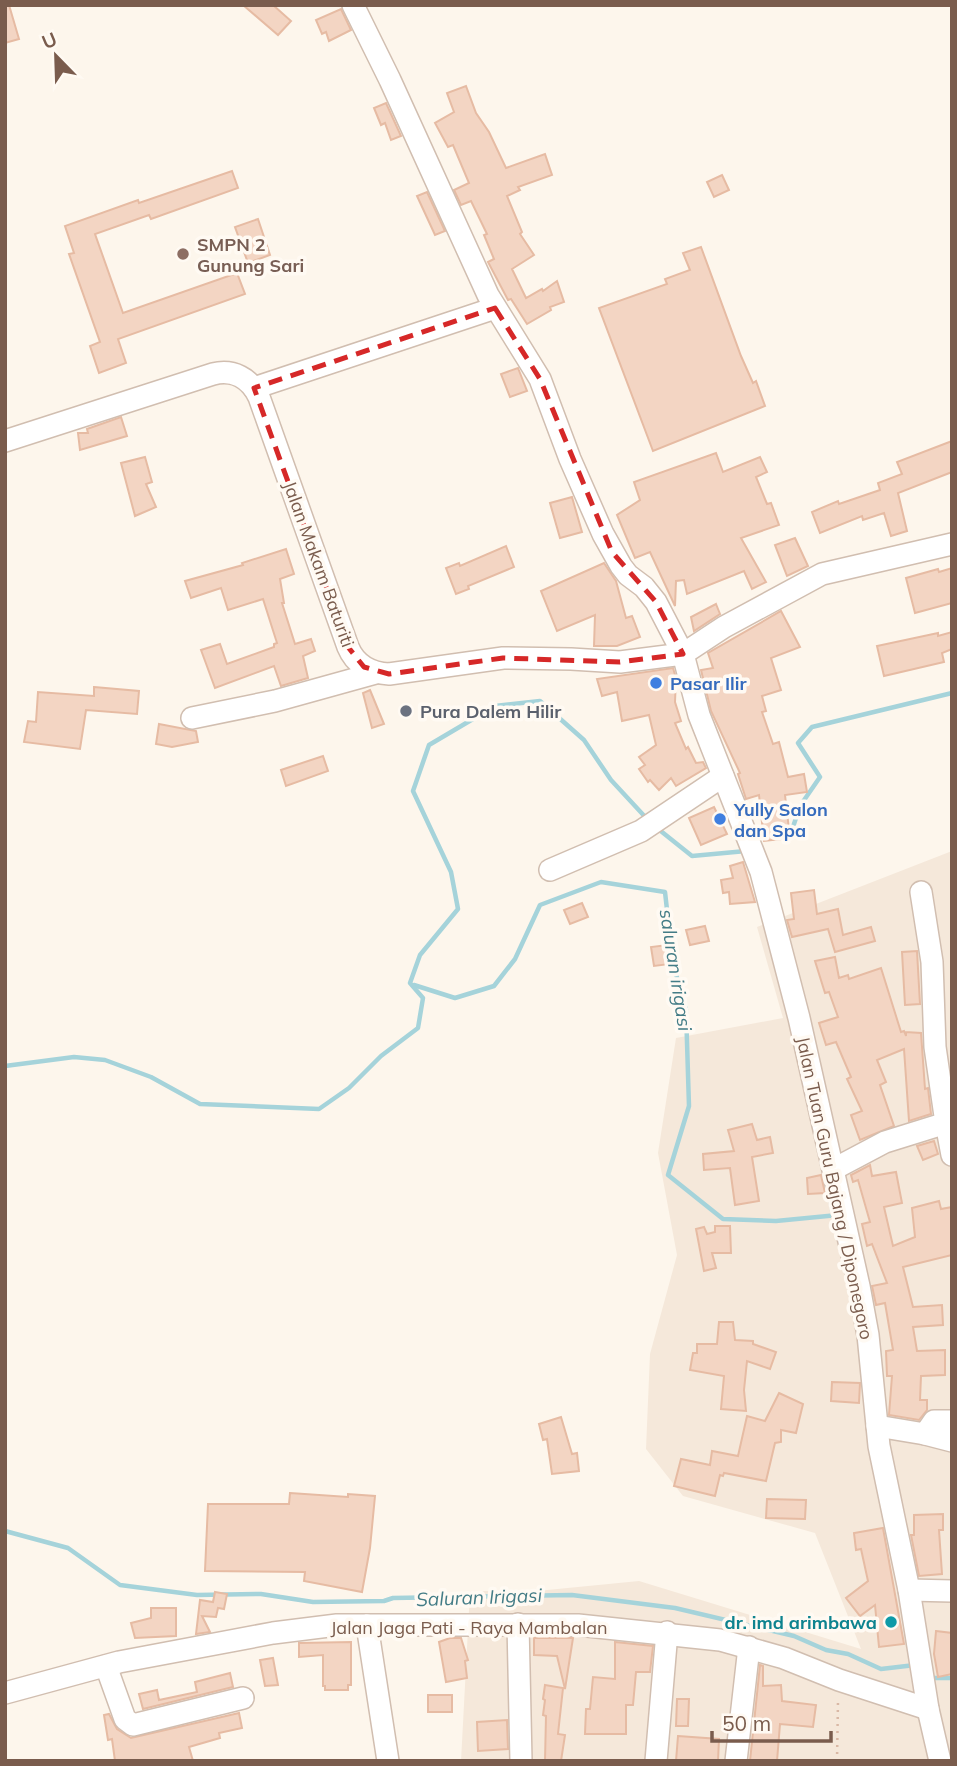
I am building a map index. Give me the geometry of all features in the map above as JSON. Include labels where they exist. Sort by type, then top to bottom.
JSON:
[{"type":"street","name":"Jalan Tuan Guru Bajang / Diponegoro","points":[[353,5],[495,308],[530,359],[540,379],[570,459],[612,552],[628,575],[650,594],[685,662],[694,699],[761,872],[778,928],[834,1169],[868,1335],[877,1426],[888,1493],[909,1590],[928,1712],[940,1761]]},
{"type":"street","points":[[5,441],[219,373],[238,375],[254,388],[495,308]]},
{"type":"street","name":"Jalan Makam Baturiti","points":[[254,388],[348,646],[358,663],[376,673]]},
{"type":"street","points":[[192,718],[275,701],[376,673],[389,674],[503,658],[685,662],[735,621],[822,574],[952,544]]},
{"type":"street","points":[[550,870],[641,831],[723,776]]},
{"type":"street","points":[[921,892],[932,962],[935,1047],[952,1155]]},
{"type":"street","points":[[834,1169],[885,1142],[946,1123]]},
{"type":"street","points":[[925,1434],[934,1421],[952,1421]]},
{"type":"street","points":[[877,1426],[952,1441]]},
{"type":"street","points":[[909,1590],[952,1591]]},
{"type":"street","points":[[518,1624],[521,1761]]},
{"type":"street","name":"Jalan Jaga Pati - Raya Mambalan","points":[[5,1693],[106,1666],[273,1633],[337,1625],[578,1625],[667,1632],[749,1647],[952,1721]]},
{"type":"street","points":[[367,1625],[388,1761]]},
{"type":"street","points":[[656,1761],[667,1632]]},
{"type":"street","points":[[736,1761],[749,1647]]},
{"type":"street","points":[[106,1666],[125,1719],[133,1725],[243,1698]]},
{"type":"path","points":[[836,1761],[839,1680]]},
{"type":"highlighted area","points":[[495,308],[540,379],[612,552],[656,602],[683,654],[620,662],[503,658],[389,674],[364,667],[348,647],[254,388]]},
{"type":"shaded area","points":[[952,851],[952,1761],[461,1761],[470,1591],[537,1591],[639,1581],[861,1649],[815,1533],[683,1496],[646,1449],[650,1354],[677,1255],[658,1153],[676,1038],[783,1018],[757,927]]},
{"type":"building","points":[[5,5],[9,5],[19,39],[5,43]]},
{"type":"building","points":[[243,5],[273,5],[291,21],[278,35]]},
{"type":"building","points":[[341,9],[351,30],[329,41],[326,32],[322,34],[316,20]]},
{"type":"building","points":[[466,86],[476,113],[489,132],[506,168],[545,154],[552,175],[518,187],[520,190],[507,196],[522,232],[520,234],[534,255],[512,269],[526,298],[557,281],[564,302],[550,307],[551,310],[527,324],[511,299],[508,300],[488,262],[494,259],[484,235],[487,234],[471,201],[461,205],[454,190],[469,183],[453,145],[448,147],[435,123],[454,112],[447,93]]},
{"type":"building","points":[[386,103],[401,136],[391,140],[385,123],[381,125],[374,108]]},
{"type":"building","points":[[232,171],[238,188],[151,219],[149,215],[95,234],[123,313],[237,273],[245,294],[118,339],[126,363],[99,373],[90,346],[100,342],[69,254],[74,253],[65,226]]},
{"type":"building","points":[[722,175],[729,190],[714,197],[707,182]]},
{"type":"building","points":[[427,192],[445,231],[435,235],[417,196]]},
{"type":"building","name":"SMPN 2 Gunung Sari","points":[[258,219],[270,255],[248,263],[235,227]]},
{"type":"building","points":[[701,247],[741,356],[753,383],[756,381],[765,406],[653,451],[599,308],[667,284],[665,279],[690,270],[683,253]]},
{"type":"building","points":[[518,368],[527,391],[510,397],[501,374]]},
{"type":"building","points":[[121,417],[127,436],[80,450],[78,433],[88,433],[87,429]]},
{"type":"building","points":[[952,441],[952,472],[898,493],[907,531],[891,536],[884,513],[863,520],[862,516],[820,533],[812,512],[838,501],[839,504],[880,490],[878,483],[902,474],[897,462]]},
{"type":"building","points":[[716,453],[723,472],[760,457],[767,472],[756,477],[767,504],[771,503],[779,525],[741,538],[766,582],[752,589],[744,571],[687,594],[684,580],[676,581],[675,606],[650,552],[635,558],[617,515],[640,500],[634,482]]},
{"type":"building","points":[[145,457],[152,482],[146,484],[156,507],[135,516],[121,463]]},
{"type":"building","points":[[572,497],[582,532],[560,538],[550,503]]},
{"type":"building","points":[[795,538],[808,566],[787,576],[775,545]]},
{"type":"building","points":[[506,546],[514,567],[468,586],[469,589],[456,594],[446,568],[459,563],[460,566]]},
{"type":"building","points":[[286,549],[294,574],[280,579],[282,603],[295,644],[311,639],[315,651],[303,656],[308,678],[281,686],[274,666],[215,688],[201,650],[220,644],[227,664],[274,647],[277,643],[263,599],[228,610],[221,588],[191,598],[185,581],[243,565],[242,563]]},
{"type":"building","points":[[604,563],[616,581],[626,618],[632,616],[640,637],[617,646],[594,646],[595,615],[557,631],[541,591]]},
{"type":"building","points":[[952,568],[952,603],[915,613],[906,578]]},
{"type":"building","points":[[716,604],[720,614],[694,631],[691,617]]},
{"type":"building","points":[[781,611],[800,647],[771,658],[781,690],[762,696],[766,711],[762,712],[773,744],[779,742],[788,777],[804,774],[807,792],[785,795],[790,838],[764,841],[759,795],[746,799],[738,774],[740,773],[711,711],[701,670],[713,668],[708,653]]},
{"type":"building","points":[[952,632],[952,649],[942,653],[944,662],[884,676],[877,646]]},
{"type":"building","points":[[673,668],[676,678],[675,702],[681,721],[675,723],[686,749],[688,747],[696,763],[703,762],[706,768],[676,786],[671,778],[659,790],[650,780],[648,782],[639,769],[645,765],[639,757],[656,745],[649,715],[622,721],[617,692],[602,696],[597,679]]},
{"type":"building","points":[[94,687],[139,691],[137,714],[86,710],[80,749],[24,742],[28,721],[36,722],[38,692],[94,696]]},
{"type":"building","points":[[370,690],[384,724],[372,728],[363,693]]},
{"type":"building","points":[[159,724],[196,731],[198,742],[172,747],[156,744]]},
{"type":"building","points":[[323,756],[328,771],[286,786],[281,770]]},
{"type":"building","points":[[714,807],[727,834],[701,845],[689,818]]},
{"type":"building","points":[[743,862],[755,902],[730,904],[729,892],[723,893],[721,880],[733,878],[730,866]]},
{"type":"building","points":[[814,890],[817,914],[838,909],[843,935],[871,927],[875,941],[835,952],[828,929],[792,937],[787,920],[794,919],[791,893]]},
{"type":"building","points":[[582,903],[588,917],[570,924],[564,910]]},
{"type":"building","points":[[705,926],[709,941],[690,945],[686,930]]},
{"type":"building","points":[[667,945],[670,964],[654,966],[651,947]]},
{"type":"building","points":[[917,951],[920,1004],[905,1005],[902,952]]},
{"type":"building","points":[[835,957],[839,978],[848,975],[849,979],[881,968],[901,1032],[904,1031],[906,1036],[906,1032],[921,1033],[925,1089],[928,1088],[931,1114],[909,1121],[904,1049],[877,1060],[886,1082],[880,1085],[894,1126],[860,1140],[851,1115],[862,1111],[847,1079],[851,1077],[836,1042],[826,1045],[819,1023],[838,1017],[829,992],[825,993],[815,961]]},
{"type":"building","points":[[752,1124],[757,1140],[770,1137],[773,1153],[752,1157],[759,1201],[735,1205],[730,1168],[704,1170],[703,1154],[734,1151],[728,1130]]},
{"type":"building","points":[[934,1141],[938,1154],[923,1160],[917,1146]]},
{"type":"building","points":[[870,1165],[872,1176],[896,1172],[902,1203],[884,1207],[893,1246],[915,1237],[912,1208],[939,1201],[941,1209],[952,1207],[952,1255],[903,1267],[913,1307],[942,1305],[943,1325],[913,1327],[917,1351],[945,1350],[945,1375],[921,1376],[920,1400],[927,1400],[927,1410],[919,1420],[889,1415],[892,1376],[887,1376],[886,1351],[893,1350],[885,1303],[876,1305],[872,1286],[887,1283],[872,1244],[867,1246],[862,1224],[870,1222],[858,1180],[853,1182],[851,1175]]},
{"type":"building","points":[[821,1175],[825,1193],[808,1194],[807,1178]]},
{"type":"building","points":[[715,1226],[730,1226],[731,1253],[712,1253],[716,1268],[704,1271],[696,1229],[704,1227],[707,1234],[715,1232]]},
{"type":"building","points":[[719,1322],[733,1322],[735,1340],[753,1341],[753,1344],[776,1352],[770,1369],[747,1361],[744,1390],[746,1411],[721,1409],[724,1376],[690,1370],[693,1353],[697,1353],[697,1344],[717,1344]]},
{"type":"building","points":[[832,1382],[860,1383],[859,1403],[831,1401]]},
{"type":"building","points":[[779,1393],[803,1404],[796,1433],[781,1430],[781,1442],[775,1443],[766,1481],[724,1473],[723,1476],[720,1475],[715,1496],[674,1486],[681,1459],[710,1465],[712,1451],[738,1456],[747,1416],[765,1421]]},
{"type":"building","points":[[561,1417],[572,1454],[577,1453],[579,1471],[552,1474],[547,1439],[543,1440],[539,1424]]},
{"type":"building","points":[[290,1493],[375,1496],[362,1592],[304,1581],[305,1572],[205,1571],[208,1504],[289,1504]]},
{"type":"building","points":[[767,1499],[806,1500],[805,1519],[766,1518]]},
{"type":"building","points":[[943,1514],[943,1530],[939,1530],[942,1574],[919,1576],[911,1535],[914,1535],[914,1515]]},
{"type":"building","points":[[883,1528],[904,1644],[879,1647],[875,1605],[860,1616],[846,1598],[868,1581],[861,1549],[856,1550],[854,1533]]},
{"type":"building","points":[[215,1592],[227,1594],[224,1609],[218,1608],[216,1617],[202,1616],[210,1632],[196,1634],[200,1600],[213,1602]]},
{"type":"building","points":[[151,1608],[176,1608],[176,1636],[135,1638],[131,1623],[151,1618]]},
{"type":"building","points":[[936,1631],[952,1633],[952,1674],[938,1677],[934,1654]]},
{"type":"building","points":[[461,1638],[468,1660],[465,1661],[467,1678],[446,1682],[439,1642]]},
{"type":"building","points":[[534,1638],[573,1638],[565,1689],[557,1656],[534,1655]]},
{"type":"building","points":[[351,1642],[351,1685],[348,1685],[348,1690],[325,1690],[323,1655],[299,1657],[299,1643]]},
{"type":"building","points":[[615,1642],[653,1646],[650,1672],[636,1672],[633,1705],[626,1705],[626,1734],[585,1734],[586,1709],[590,1709],[593,1677],[615,1679]]},
{"type":"building","points":[[273,1658],[278,1685],[265,1686],[260,1660]]},
{"type":"building","points":[[760,1665],[763,1666],[763,1686],[781,1685],[782,1701],[816,1705],[813,1727],[780,1724],[777,1761],[750,1761]]},
{"type":"building","points":[[230,1673],[233,1687],[143,1709],[139,1694],[157,1690],[159,1700],[197,1692],[195,1682]]},
{"type":"building","points":[[545,1685],[563,1688],[558,1734],[565,1735],[561,1761],[545,1761]]},
{"type":"building","points":[[428,1695],[452,1695],[452,1712],[428,1712]]},
{"type":"building","points":[[677,1699],[689,1699],[688,1726],[676,1726]]},
{"type":"building","points":[[239,1713],[242,1728],[219,1733],[220,1738],[189,1747],[193,1761],[115,1761],[112,1739],[108,1740],[104,1715],[109,1714],[117,1729],[131,1738]]},
{"type":"building","points":[[507,1720],[508,1749],[478,1751],[477,1722]]},
{"type":"building","points":[[678,1736],[719,1739],[718,1761],[676,1761]]},
{"type":"waterway","name":"Saluran Irigasi","points":[[785,831],[793,827],[800,806],[820,777],[798,743],[812,727],[952,693]]},
{"type":"waterway","name":"Saluran Irigasi","points":[[5,1066],[74,1057],[105,1060],[151,1077],[200,1104],[319,1109],[349,1088],[381,1056],[418,1028],[423,998],[410,983],[420,955],[458,909],[451,872],[413,791],[429,745],[495,706],[540,701],[584,740],[611,780],[648,820]]},
{"type":"waterway","name":"Saluran Irigasi","points":[[657,828],[692,856],[746,851]]},
{"type":"waterway","name":"saluran irigasi","points":[[414,985],[455,998],[494,986],[515,959],[540,905],[601,882],[665,892],[673,963],[686,1010],[689,1106],[668,1175],[723,1219],[776,1221],[838,1215]]},
{"type":"waterway","name":"Saluran Irigasi","points":[[5,1531],[68,1548],[120,1585],[197,1595],[261,1594],[313,1602],[572,1595],[675,1608],[794,1636],[826,1650],[848,1654],[881,1669],[915,1665]]},
{"type":"waterway","name":"Saluran Irigasi","points":[[929,1678],[952,1678]]},
{"type":"place","name":"SMPN 2 Gunung Sari","points":[[183,254]]},
{"type":"place","name":"Pasar Ilir","points":[[656,683]]},
{"type":"place","name":"Pura Dalem Hilir","points":[[406,711]]},
{"type":"place","name":"Yully Salon dan Spa","points":[[720,819]]},
{"type":"place","name":"dr. imd arimbawa","points":[[891,1622]]}]
